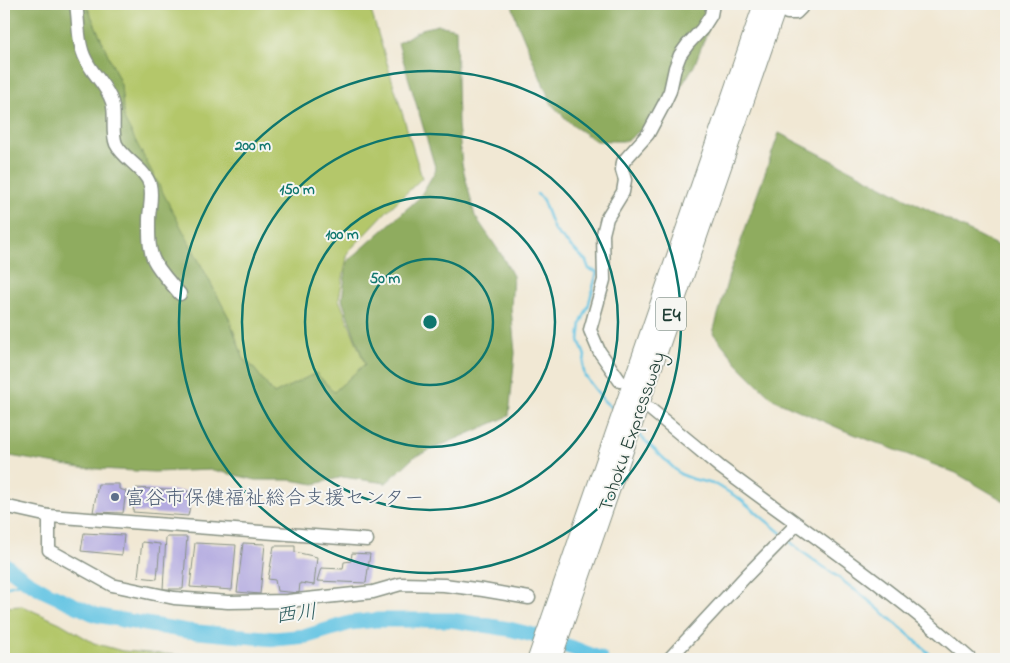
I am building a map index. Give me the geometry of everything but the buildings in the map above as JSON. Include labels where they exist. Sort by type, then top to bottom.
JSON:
[{"type":"highway","name":"Tohoku Expressway","points":[[552,659],[557,623],[763,4]]},
{"type":"highway","name":"Tohoku Expressway","points":[[537,659],[557,623],[782,8]]},
{"type":"street","points":[[76,4],[79,38],[86,60],[112,101],[115,141],[119,150],[145,176],[150,185],[151,253],[156,264],[180,294]]},
{"type":"street","points":[[620,381],[599,351],[590,330],[604,280],[603,234],[606,218],[623,192],[625,180],[622,170],[623,162],[648,134],[670,91],[680,54],[711,15],[712,4]]},
{"type":"street","points":[[782,8],[796,13],[802,8],[802,4]]},
{"type":"street","points":[[650,409],[720,467],[891,593],[970,659]]},
{"type":"street","points":[[4,506],[49,516],[367,540]]},
{"type":"street","points":[[49,516],[49,550],[112,585],[174,598],[228,602],[288,601],[373,592],[400,584],[444,585],[529,598]]},
{"type":"street","points":[[669,659],[797,524]]},
{"type":"green space","points":[[4,4],[86,4],[121,85],[124,119],[228,316],[244,360],[252,366],[274,394],[316,373],[334,392],[365,364],[342,300],[347,262],[419,198],[436,170],[398,43],[422,29],[438,25],[456,29],[458,125],[462,164],[475,216],[501,254],[513,276],[511,308],[515,353],[509,416],[414,457],[386,483],[343,477],[314,484],[291,480],[256,480],[213,470],[154,472],[81,468],[4,455]]},
{"type":"green space","points":[[86,4],[369,4],[422,178],[348,252],[339,299],[365,364],[334,392],[316,373],[274,394],[252,366],[244,360],[228,316],[123,119],[121,85]]},
{"type":"green space","points":[[512,4],[718,4],[694,66],[666,110],[627,141],[596,141],[572,125],[552,105],[517,22]]},
{"type":"green space","points":[[779,133],[1006,250],[1006,502],[956,473],[843,430],[773,399],[742,369],[713,333],[729,275]]},
{"type":"green space","points":[[22,606],[60,623],[94,643],[122,651],[231,659],[4,659],[4,607]]},
{"type":"waterway","points":[[537,194],[542,198],[554,230],[586,261],[589,269],[597,272],[588,307],[581,323],[579,340],[585,356],[583,367],[585,376],[604,401],[611,407]]},
{"type":"waterway","points":[[639,435],[680,474],[717,485],[740,499],[781,533]]},
{"type":"waterway","points":[[787,539],[868,600],[935,659]]},
{"type":"waterway","name":"西川","points":[[4,564],[46,592],[96,615],[187,631],[275,639],[307,636],[350,623],[376,620],[451,620],[509,629],[533,635],[601,659]]},
{"type":"waterway","points":[[4,587],[27,581]]},
{"type":"place","name":"富谷市保健福祉総合支援センター","points":[[115,497]]}]
